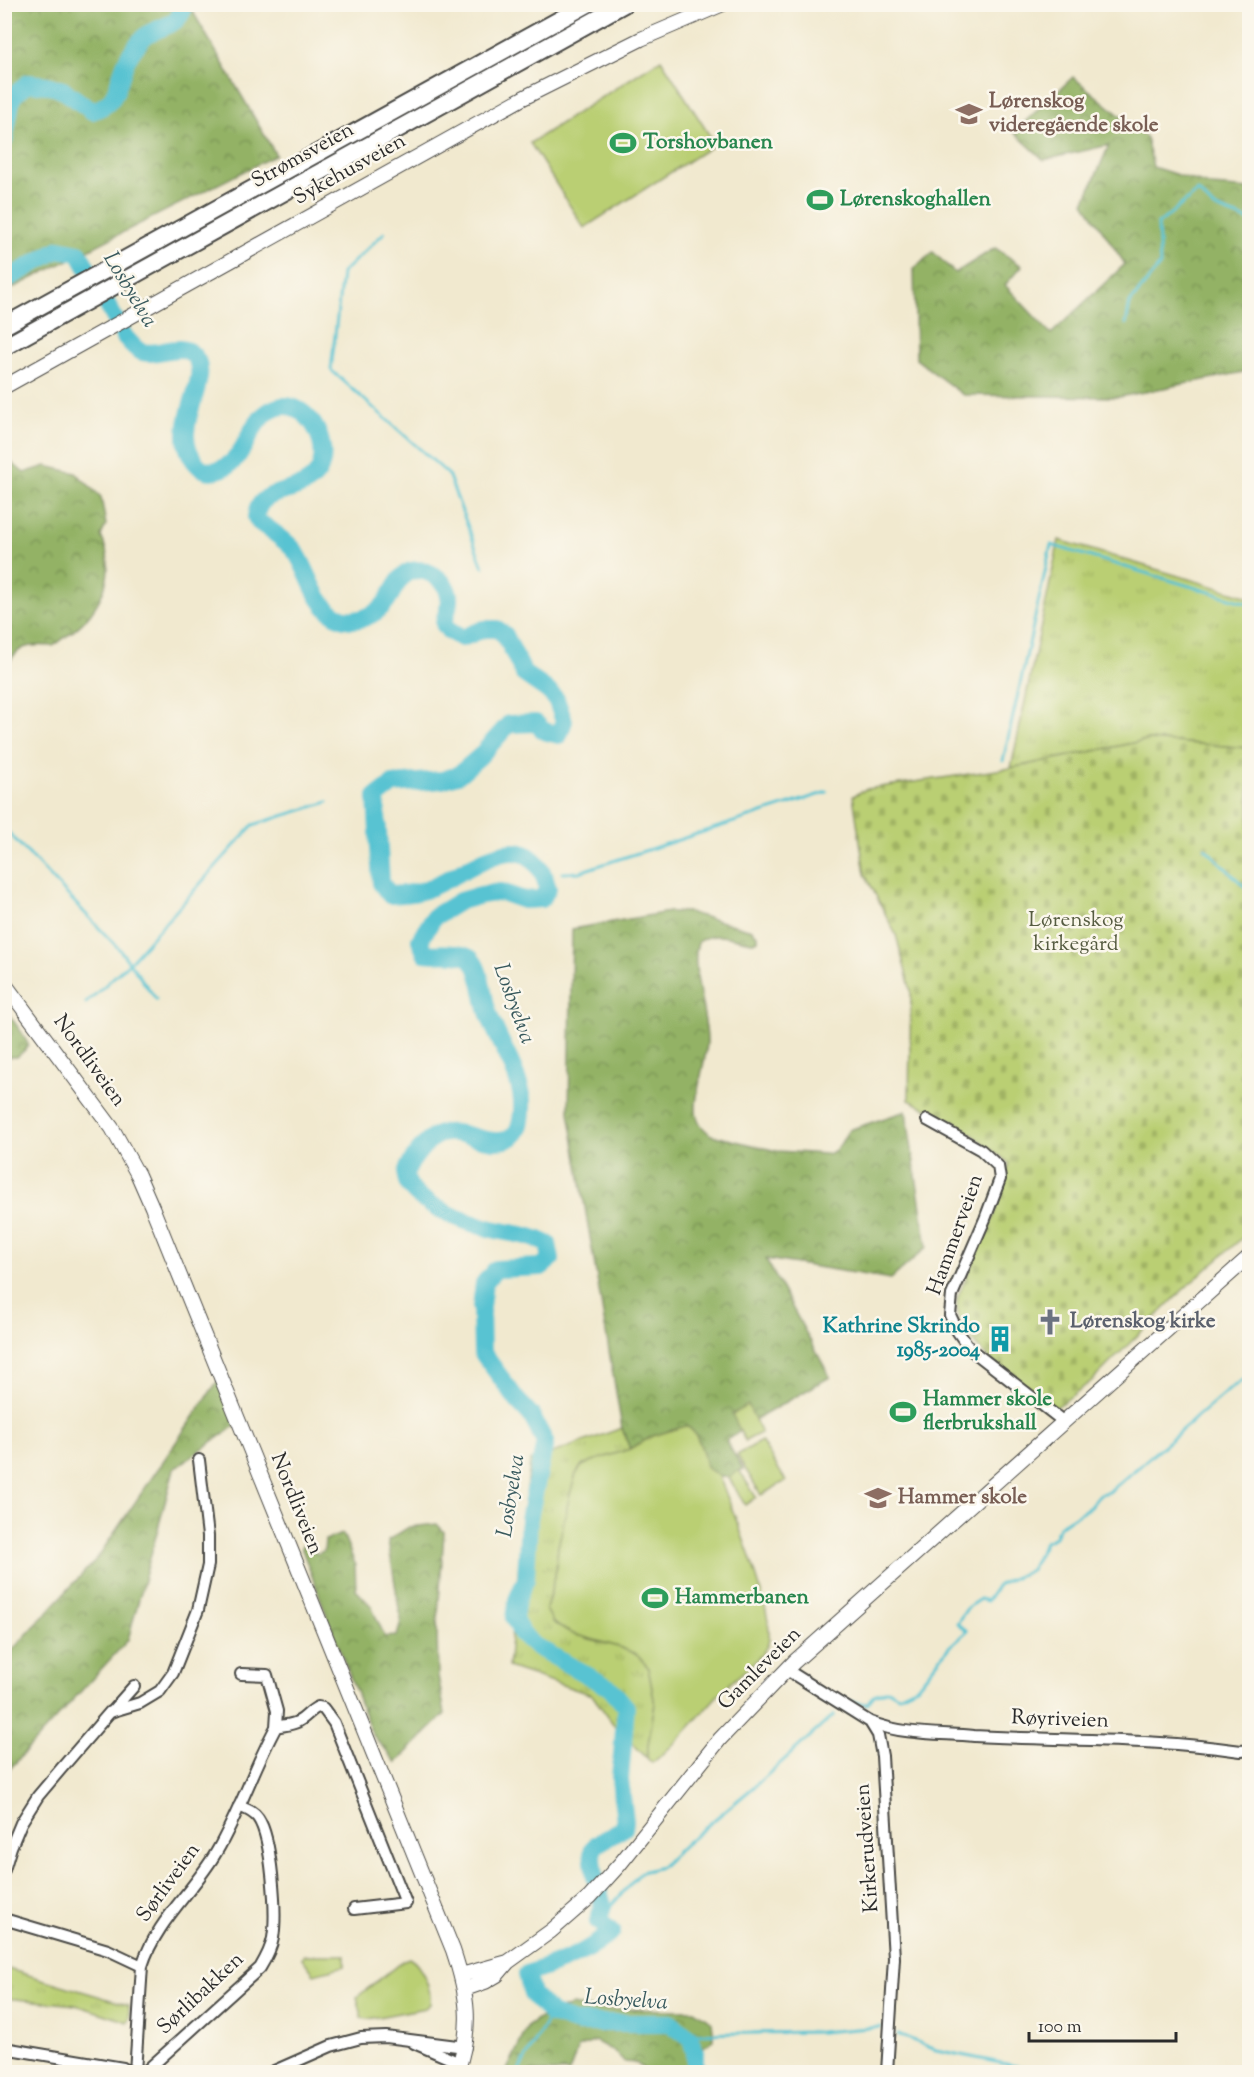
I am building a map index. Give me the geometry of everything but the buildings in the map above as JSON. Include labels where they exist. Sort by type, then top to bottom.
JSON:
[{"type":"highway","points":[[402,107],[576,4]]},
{"type":"highway","name":"Strømsveien","points":[[4,326],[588,4]]},
{"type":"highway","name":"Strømsveien","points":[[4,348],[624,4]]},
{"type":"main road","name":"Sykehusveien","points":[[4,387],[554,82],[641,39],[723,4]]},
{"type":"main road","name":"Nordliveien","points":[[4,983],[105,1119],[124,1147],[138,1175],[443,1925],[461,1975],[468,2016],[465,2047],[458,2068]]},
{"type":"main road","name":"Gamleveien","points":[[465,1989],[485,1982],[496,1975],[508,1962],[536,1943],[580,1907],[608,1878],[712,1748],[787,1670],[1250,1256]]},
{"type":"main road","name":"Gamleveien","points":[[461,1975],[508,1962]]},
{"type":"street","name":"Hammerveien","points":[[927,1120],[981,1149],[998,1166],[1000,1179],[952,1295],[950,1315],[970,1349],[1064,1422]]},
{"type":"street","points":[[110,1712],[140,1703],[160,1691],[173,1673],[198,1610],[208,1565],[208,1536],[199,1460]]},
{"type":"street","points":[[787,1670],[870,1722]]},
{"type":"street","points":[[241,1674],[267,1675],[277,1710],[276,1727],[297,1722],[318,1707],[323,1708],[334,1723],[406,1903],[354,1909]]},
{"type":"street","points":[[4,1870],[21,1823],[38,1796],[134,1686]]},
{"type":"street","name":"Røyriveien","points":[[870,1722],[909,1731],[1250,1750]]},
{"type":"street","name":"Kirkerudveien","points":[[870,1722],[878,1736],[882,1756],[894,1958],[887,2073]]},
{"type":"street","name":"Sørliveien","points":[[135,2073],[142,1965],[146,1953],[159,1928],[198,1880],[216,1852],[276,1727]]},
{"type":"street","name":"Sørlibakken","points":[[145,2073],[260,1968],[268,1955],[275,1925],[272,1879],[264,1830],[258,1818],[251,1811],[239,1806]]},
{"type":"street","points":[[4,1920],[108,1950],[142,1965]]},
{"type":"street","points":[[272,2073],[331,2046],[351,2040],[378,2037],[465,2047]]},
{"type":"street","points":[[411,2041],[458,2068]]},
{"type":"street","points":[[4,2048],[123,2068],[130,2073]]},
{"type":"green space","points":[[5,4],[189,5],[276,155],[5,292]]},
{"type":"green space","name":"Torshovbanen","points":[[661,59],[715,144],[584,228],[530,143]]},
{"type":"green space","points":[[1073,77],[1146,137],[1153,167],[1212,186],[1249,189],[1249,371],[1119,397],[963,395],[916,359],[914,269],[933,252],[955,273],[995,248],[1022,266],[1005,285],[1051,334],[1125,264],[1084,203],[1109,145],[1044,160],[1014,132]]},
{"type":"green space","points":[[5,457],[24,473],[46,466],[76,473],[101,497],[106,525],[101,536],[108,558],[108,569],[104,590],[82,623],[53,646],[29,646],[18,651],[5,671]]},
{"type":"green space","points":[[1059,540],[1249,597],[1249,748],[1147,740],[1011,768]]},
{"type":"green space","name":"Lørenskog kirkegård","points":[[1148,740],[1249,748],[1249,1232],[1185,1288],[1093,1380],[1055,1408],[991,1360],[964,1328],[957,1312],[958,1296],[995,1214],[1009,1163],[960,1125],[909,1100],[911,991],[896,935],[865,874],[853,796],[866,789],[1011,768]]},
{"type":"green space","points":[[669,912],[687,912],[752,930],[758,936],[758,940],[754,942],[713,936],[699,941],[696,951],[697,976],[707,1043],[696,1110],[704,1129],[711,1135],[777,1151],[826,1154],[837,1148],[849,1130],[906,1111],[927,1247],[891,1279],[766,1259],[830,1377],[750,1423],[726,1441],[743,1469],[729,1478],[719,1476],[706,1467],[698,1438],[686,1426],[653,1436],[630,1449],[622,1428],[569,1112],[572,929]]},
{"type":"green space","points":[[5,1009],[29,1046],[17,1057],[5,1057]]},
{"type":"green space","points":[[221,1376],[240,1422],[174,1469],[128,1640],[5,1774],[4,1659],[98,1557]]},
{"type":"green space","points":[[748,1405],[761,1433],[745,1441],[732,1414]]},
{"type":"green space","name":"Hammerbanen","points":[[686,1426],[697,1438],[706,1467],[719,1476],[752,1563],[767,1613],[769,1633],[767,1646],[758,1659],[728,1685],[680,1737],[652,1763],[647,1758],[655,1704],[648,1667],[636,1654],[573,1634],[553,1622],[546,1609],[555,1577],[558,1547],[570,1494],[576,1474],[582,1466],[630,1449],[653,1436]]},
{"type":"green space","points":[[622,1428],[630,1449],[582,1465],[576,1474],[558,1547],[555,1577],[546,1609],[553,1622],[573,1634],[637,1654],[648,1667],[655,1704],[647,1758],[614,1725],[592,1695],[508,1667],[530,1461]]},
{"type":"green space","points":[[761,1441],[786,1481],[761,1495],[737,1455]]},
{"type":"green space","points":[[739,1470],[756,1497],[745,1505],[729,1478]]},
{"type":"green space","points":[[437,1524],[444,1532],[437,1629],[438,1676],[445,1714],[396,1763],[372,1734],[301,1547],[305,1544],[317,1554],[324,1551],[325,1540],[343,1534],[355,1564],[356,1590],[371,1606],[385,1637],[397,1636],[401,1621],[388,1540],[409,1527]]},
{"type":"green space","points":[[303,1955],[345,1955],[345,1966],[314,1974],[302,1958]]},
{"type":"green space","points":[[409,1958],[418,1966],[425,1978],[430,2004],[425,2008],[368,2019],[361,2018],[357,1997]]},
{"type":"green space","points":[[5,1968],[128,2005],[130,2018],[128,2022],[76,2005],[5,1998]]},
{"type":"green space","points":[[571,2005],[599,2009],[694,2010],[712,2022],[714,2040],[702,2048],[702,2063],[705,2072],[647,2072],[636,2063],[624,2062],[615,2052],[595,2041],[578,2048],[569,2072],[506,2072],[528,2026],[543,2016]]},
{"type":"waterway","name":"Losbyelva","points":[[4,141],[12,97],[28,83],[63,90],[92,111],[109,102],[135,47],[148,34],[175,21],[182,12],[181,4]]},
{"type":"waterway","points":[[1126,324],[1130,303],[1160,265],[1158,224],[1198,191],[1213,207],[1250,221]]},
{"type":"waterway","points":[[384,233],[342,273],[331,370],[448,474],[483,567]]},
{"type":"waterway","name":"Losbyelva","points":[[4,281],[59,249],[79,253],[125,337],[135,348],[148,353],[176,349],[189,351],[199,366],[199,378],[186,436],[189,450],[201,468],[212,471],[232,462],[259,420],[271,410],[283,406],[295,408],[305,414],[319,436],[322,449],[322,461],[318,472],[302,486],[265,499],[259,506],[256,517],[295,551],[317,595],[329,611],[344,619],[364,618],[376,612],[386,602],[404,575],[410,571],[425,571],[438,578],[447,590],[449,604],[444,624],[449,631],[462,638],[484,629],[497,629],[505,635],[524,674],[556,699],[564,721],[559,735],[544,731],[536,723],[509,724],[479,757],[458,775],[442,780],[393,784],[376,797],[381,883],[390,895],[423,891],[496,855],[512,852],[527,855],[539,867],[548,889],[541,899],[524,900],[501,892],[460,901],[434,917],[420,940],[425,953],[460,955],[474,962],[491,1020],[518,1082],[522,1098],[522,1114],[516,1133],[508,1139],[488,1140],[454,1133],[443,1133],[434,1137],[412,1161],[406,1178],[421,1198],[444,1212],[482,1226],[527,1236],[548,1244],[551,1259],[541,1267],[496,1269],[484,1283],[481,1307],[482,1352],[517,1400],[531,1415],[545,1442],[529,1519],[526,1579],[517,1600],[514,1618],[521,1633],[535,1646],[610,1688],[626,1707],[620,1779],[624,1828],[597,1844],[592,1851],[595,1877],[603,1906],[598,1921],[612,1931],[583,1952],[527,1974],[532,1994],[551,2014],[577,2023],[670,2023],[690,2038],[695,2051],[695,2072]]},
{"type":"waterway","points":[[1003,761],[1051,545],[1250,604]]},
{"type":"waterway","points":[[563,873],[579,872],[827,792]]},
{"type":"waterway","points":[[86,1003],[129,963],[253,825],[328,802]]},
{"type":"waterway","points":[[4,828],[120,950],[156,999]]},
{"type":"waterway","points":[[1205,848],[1250,892]]},
{"type":"waterway","name":"Losbyelva","points":[[544,874],[552,874]]},
{"type":"waterway","points":[[849,1701],[867,1704],[874,1695],[888,1690],[898,1696],[917,1687],[949,1647],[967,1631],[957,1623],[968,1607],[980,1599],[987,1601],[998,1585],[1031,1570],[1045,1542],[1055,1537],[1060,1525],[1090,1507],[1100,1494],[1109,1492],[1231,1388],[1250,1375]]},
{"type":"waterway","points":[[603,1906],[611,1906],[641,1872],[661,1867],[834,1715]]},
{"type":"waterway","points":[[518,2072],[551,2014]]},
{"type":"waterway","points":[[685,2034],[820,2032],[881,2027]]},
{"type":"waterway","points":[[898,2034],[936,2050],[1046,2072]]},
{"type":"place","name":"Lørenskog videregående skole","points":[[969,114]]},
{"type":"place","name":"Torshovbanen","points":[[623,143]]},
{"type":"place","name":"Lørenskoghallen","points":[[820,200]]},
{"type":"place","name":"Lørenskog kirke","points":[[1050,1322]]},
{"type":"place","name":"Kathrine Skrindo 1985-2004","points":[[1000,1339]]},
{"type":"place","name":"Hammer skole flerbrukshall","points":[[903,1412]]},
{"type":"place","name":"Hammer skole","points":[[878,1498]]},
{"type":"place","name":"Hammerbanen","points":[[655,1598]]}]
